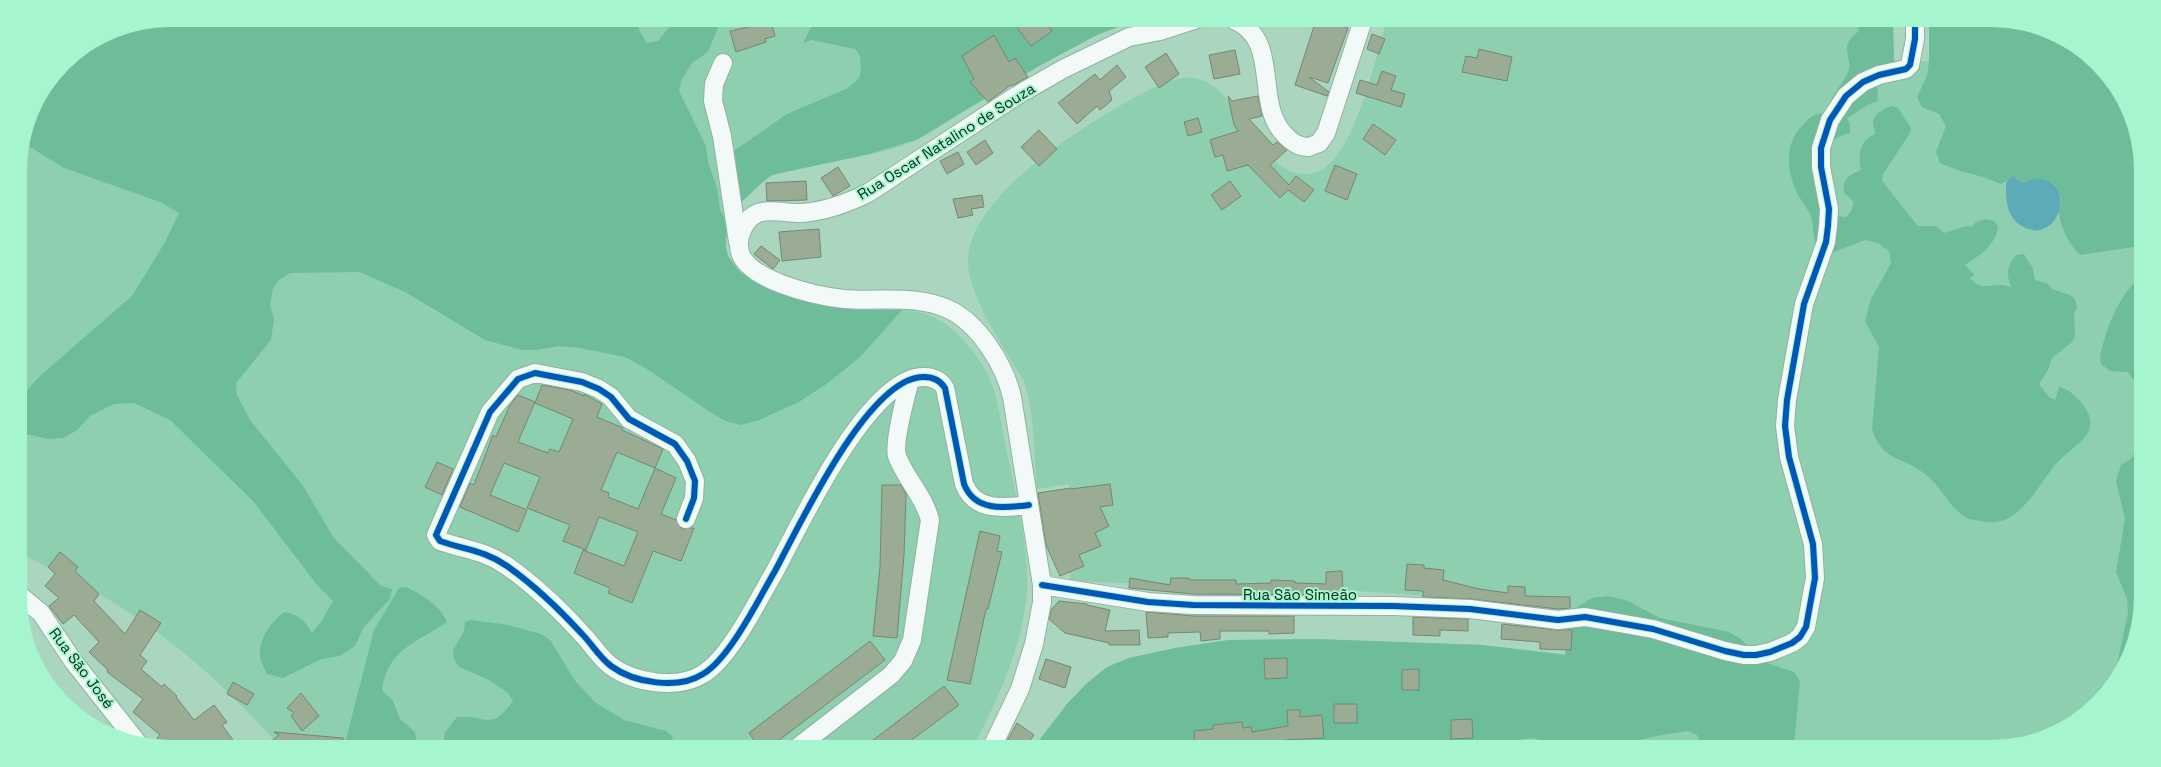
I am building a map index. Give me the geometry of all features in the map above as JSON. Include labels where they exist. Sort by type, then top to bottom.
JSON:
[{"type":"street","name":"Rua Oscar Natalino de Souza","points":[[738,242],[746,224],[758,213],[801,213],[838,206],[854,200],[868,193],[1016,96],[1063,69],[1129,37],[1172,27]]},
{"type":"street","points":[[1244,27],[1252,32],[1260,44],[1271,112],[1276,125],[1293,142],[1309,147],[1319,143],[1326,133],[1361,27]]},
{"type":"street","name":"Rua São Simeão","points":[[1042,585],[1148,602],[1220,607],[1393,606],[1470,609],[1558,620],[1585,617],[1625,623],[1676,635],[1725,651],[1744,655],[1756,655],[1770,652],[1792,643],[1800,637],[1806,627],[1815,578],[1813,544],[1789,457],[1785,426],[1787,400],[1804,304],[1826,242],[1829,210],[1821,168],[1821,148],[1830,120],[1846,96],[1863,82],[1879,75],[1906,69],[1910,65],[1914,52],[1914,27]]},
{"type":"street","points":[[723,63],[714,84],[713,101],[722,136],[740,255],[752,269],[770,279],[791,287],[846,299],[905,299],[934,304],[956,314],[980,336],[1000,362],[1009,383],[1042,585],[1039,620],[1027,666],[1020,689],[995,740]]},
{"type":"street","points":[[686,519],[694,498],[696,482],[687,461],[675,444],[629,419],[611,397],[599,388],[582,382],[534,373],[518,379],[490,412],[436,535],[440,541],[478,551],[508,567],[562,614],[584,636],[599,655],[617,670],[640,679],[660,682],[679,682],[695,679],[715,665],[734,639],[796,533],[831,466],[848,441],[896,387],[910,380],[927,377],[941,382],[945,388],[964,484],[971,496],[982,504],[994,508],[1029,505]]},
{"type":"street","points":[[807,740],[891,675],[904,662],[909,650],[917,612],[930,525],[925,505],[897,454],[902,411],[910,380]]},
{"type":"street","name":"Rua São José","points":[[27,601],[41,613],[72,662],[131,734]]},
{"type":"green space","points":[[160,27],[1118,27],[1073,47],[1032,69],[917,140],[876,153],[789,170],[772,176],[752,190],[743,200],[729,220],[725,232],[725,243],[728,255],[736,267],[745,276],[758,284],[792,297],[845,309],[903,310],[921,312],[929,315],[947,325],[963,339],[982,364],[991,381],[996,398],[1021,522],[1027,564],[1027,584],[1023,621],[1012,659],[1006,677],[976,740],[274,740],[222,686],[158,632],[111,601],[27,557],[27,160],[32,133],[46,98],[56,83],[76,62],[98,46],[133,32]]},
{"type":"green space","points":[[639,27],[647,43],[658,41],[669,27],[718,27],[708,52],[692,63],[682,79],[679,91],[706,146],[708,162],[717,188],[720,210],[727,223],[726,247],[728,256],[739,271],[756,283],[814,302],[856,310],[902,310],[860,357],[828,383],[799,402],[759,420],[741,425],[726,421],[713,414],[647,369],[625,357],[580,348],[559,346],[536,350],[522,350],[485,340],[407,293],[360,272],[290,273],[278,281],[273,289],[270,305],[274,319],[271,340],[236,383],[237,395],[250,420],[304,487],[333,537],[381,586],[392,589],[390,599],[364,627],[355,646],[340,656],[321,659],[283,678],[267,674],[260,656],[260,649],[264,637],[270,626],[284,612],[301,619],[312,633],[321,622],[333,601],[317,585],[253,501],[170,420],[134,403],[114,404],[90,416],[76,431],[63,438],[47,439],[27,434],[27,390],[41,375],[132,296],[165,242],[179,213],[160,202],[64,168],[30,147],[32,133],[46,98],[56,83],[76,62],[98,46],[115,38],[151,28]]},
{"type":"green space","points":[[811,27],[1118,27],[1097,35],[1041,65],[918,139],[869,154],[772,175],[736,207],[731,153],[787,114],[848,88],[859,78],[861,72],[860,56],[855,49],[812,40],[803,43]]},
{"type":"green space","points":[[1385,27],[1893,27],[1894,61],[1929,61],[1929,27],[2001,27],[2028,32],[2046,38],[2063,46],[2078,56],[2099,76],[2115,98],[2129,133],[2134,160],[2134,607],[2129,634],[2123,652],[2115,669],[2105,684],[2085,705],[2063,721],[2028,735],[2001,740],[1039,740],[1067,704],[1086,684],[1107,667],[1129,658],[1175,648],[1229,640],[1315,639],[1482,645],[1565,654],[1569,612],[1388,593],[1070,581],[1069,484],[1037,489],[1034,435],[1028,394],[1024,381],[988,322],[973,288],[969,273],[968,259],[974,236],[987,213],[1005,190],[1053,149],[1102,116],[1148,90],[1177,79],[1187,78],[1195,78],[1212,85],[1226,98],[1266,152],[1281,166],[1298,173],[1317,172],[1330,163],[1342,148],[1353,128],[1370,80]]},
{"type":"green space","points":[[1858,27],[1893,27],[1894,61],[1903,61],[1831,113],[1826,213],[1816,244],[1811,217],[1797,193],[1791,176],[1789,167],[1790,149],[1796,133],[1807,121],[1812,116],[1825,113],[1848,72],[1848,43],[1859,31]]},
{"type":"green space","points":[[1929,27],[2001,27],[2028,32],[2046,38],[2063,46],[2085,62],[2105,83],[2115,98],[2129,133],[2134,160],[2134,247],[2080,255],[2072,246],[2063,229],[2059,217],[2061,199],[2058,191],[2051,182],[2041,180],[2022,183],[2016,178],[2000,184],[1940,163],[1936,152],[1946,126],[1939,114],[1922,107],[1917,97],[1927,76],[1929,62]]},
{"type":"green space","points":[[1874,81],[1878,90],[1877,101],[1869,104],[1847,118],[1850,124],[1850,133],[1838,137],[1825,146],[1839,111]]},
{"type":"green space","points":[[1892,106],[1898,108],[1911,128],[1910,133],[1883,174],[1882,181],[1918,226],[1936,226],[1944,233],[1967,226],[1971,227],[1976,222],[1982,220],[1994,221],[1998,227],[1994,240],[1976,258],[1965,265],[1975,275],[1970,278],[1975,283],[1984,286],[2004,285],[2011,287],[2008,278],[2009,267],[2016,255],[2024,254],[2033,269],[2035,280],[2048,284],[2052,289],[2070,295],[2075,299],[2077,307],[2074,314],[2075,336],[2072,342],[2052,358],[2048,370],[2039,384],[2049,397],[2055,400],[2059,387],[2069,391],[2075,396],[2089,415],[2090,424],[2088,432],[2077,446],[2056,464],[2034,495],[2016,513],[2006,519],[1994,522],[1972,520],[1961,514],[1925,474],[1917,468],[1887,453],[1876,440],[1872,429],[1879,347],[1865,321],[1871,299],[1891,263],[1889,251],[1878,243],[1865,240],[1831,253],[1836,216],[1846,217],[1851,211],[1854,202],[1844,193],[1844,184],[1850,175],[1861,170],[1861,149],[1866,141],[1875,134],[1873,123],[1875,117],[1883,110]]},
{"type":"green space","points":[[2134,283],[2134,381],[2128,372],[2110,371],[2101,364],[2100,356],[2109,324],[2119,303]]},
{"type":"green space","points":[[2134,454],[2134,607],[2129,634],[2118,662],[2128,613],[2127,599],[2116,572],[2125,519],[2116,481],[2121,465],[2131,459]]},
{"type":"green space","points":[[406,587],[424,597],[440,610],[447,622],[406,648],[390,665],[385,676],[382,690],[393,701],[400,719],[415,732],[416,740],[346,740],[374,630],[399,588]]},
{"type":"green space","points":[[1609,596],[1628,601],[1660,618],[1729,632],[1741,639],[1764,662],[1794,672],[1800,681],[1795,740],[1700,740],[1697,735],[1688,731],[1641,740],[1540,740],[1533,738],[1518,740],[1039,740],[1067,704],[1086,684],[1107,667],[1129,658],[1175,648],[1229,640],[1315,639],[1482,645],[1565,655],[1569,612],[1592,598]]},
{"type":"green space","points":[[471,620],[503,624],[541,634],[550,640],[576,682],[596,703],[624,720],[666,731],[672,736],[673,740],[444,740],[445,732],[457,717],[487,720],[493,719],[499,717],[513,701],[508,693],[489,680],[459,667],[454,659],[453,650],[464,631],[465,622]]},
{"type":"water","points":[[2013,176],[2022,183],[2034,179],[2042,179],[2053,184],[2059,193],[2060,203],[2058,213],[2053,222],[2045,229],[2034,230],[2022,226],[2013,218],[2008,207],[2006,183]]},
{"type":"building","points":[[748,27],[772,27],[775,36],[765,39],[766,42],[736,52],[730,31]]},
{"type":"building","points":[[1017,27],[1049,27],[1052,31],[1031,46]]},
{"type":"building","points":[[1314,27],[1348,28],[1328,83],[1309,77],[1329,92],[1327,96],[1295,85]]},
{"type":"building","points":[[1372,34],[1385,39],[1379,54],[1367,49]]},
{"type":"building","points":[[994,35],[1009,62],[1015,58],[1028,77],[1012,86],[1011,85],[988,102],[970,82],[974,79],[962,56]]},
{"type":"building","points":[[1479,49],[1512,57],[1507,81],[1462,72],[1466,56],[1477,58]]},
{"type":"building","points":[[1235,50],[1240,74],[1214,79],[1209,55]]},
{"type":"building","points":[[1166,53],[1179,74],[1159,88],[1145,67]]},
{"type":"building","points":[[1117,65],[1126,77],[1109,91],[1112,100],[1100,110],[1097,106],[1077,124],[1058,103],[1095,74],[1100,80]]},
{"type":"building","points":[[1382,71],[1396,76],[1391,90],[1405,94],[1401,107],[1356,93],[1360,80],[1377,85]]},
{"type":"building","points":[[1228,96],[1232,101],[1258,96],[1262,116],[1249,119],[1273,145],[1277,142],[1287,150],[1270,165],[1289,185],[1296,176],[1314,190],[1304,202],[1288,190],[1280,198],[1248,165],[1227,171],[1223,155],[1215,157],[1210,140],[1238,131],[1234,125]]},
{"type":"building","points":[[1198,118],[1202,132],[1188,136],[1184,122]]},
{"type":"building","points":[[1373,124],[1396,140],[1385,155],[1363,139]]},
{"type":"building","points":[[1039,130],[1057,149],[1039,166],[1021,147]]},
{"type":"building","points":[[985,140],[993,153],[976,165],[967,152]]},
{"type":"building","points":[[958,152],[964,164],[947,174],[940,161]]},
{"type":"building","points":[[1335,165],[1357,174],[1347,200],[1325,191]]},
{"type":"building","points":[[838,167],[850,186],[833,196],[821,178]]},
{"type":"building","points":[[806,181],[807,200],[767,201],[766,183]]},
{"type":"building","points":[[1230,181],[1241,196],[1222,210],[1211,195]]},
{"type":"building","points":[[982,195],[984,207],[971,209],[973,215],[958,218],[953,199]]},
{"type":"building","points":[[819,229],[821,257],[782,261],[779,232]]},
{"type":"building","points":[[761,246],[780,260],[773,269],[754,254]]},
{"type":"building","points":[[542,385],[570,390],[584,396],[584,394],[602,404],[597,417],[623,428],[622,430],[663,449],[655,468],[676,478],[661,514],[676,520],[682,529],[694,528],[681,561],[653,551],[632,603],[608,593],[610,588],[574,573],[583,550],[624,566],[638,532],[599,517],[586,550],[563,541],[570,525],[527,508],[540,477],[504,463],[490,495],[527,510],[518,532],[460,507],[470,483],[474,485],[493,435],[496,437],[510,405],[518,395],[535,402],[518,442],[548,453],[550,449],[559,452],[573,419],[535,403]],"holes":[[[617,452],[655,468],[638,509],[608,497],[609,493],[601,490]]]},
{"type":"building","points":[[437,462],[453,469],[442,495],[425,487]]},
{"type":"building","points":[[1110,484],[1113,505],[1100,507],[1109,526],[1095,533],[1101,546],[1079,555],[1084,566],[1060,576],[1046,545],[1038,493]]},
{"type":"building","points":[[882,485],[901,485],[906,494],[904,555],[897,638],[873,636],[880,567]]},
{"type":"building","points":[[980,531],[1000,536],[997,551],[1002,552],[988,609],[986,609],[970,684],[947,680]]},
{"type":"building","points":[[60,552],[78,567],[75,571],[99,594],[94,601],[125,634],[140,610],[161,623],[140,655],[147,661],[141,669],[162,687],[164,684],[177,696],[176,697],[194,720],[214,705],[227,722],[222,725],[233,740],[159,740],[157,738],[160,735],[133,712],[143,699],[107,672],[108,670],[89,652],[99,642],[74,615],[63,624],[49,606],[59,598],[45,586],[55,574],[48,567]]},
{"type":"building","points":[[1407,564],[1424,565],[1424,568],[1444,570],[1443,580],[1479,589],[1508,593],[1508,586],[1525,587],[1525,596],[1570,597],[1570,608],[1558,609],[1471,599],[1423,597],[1423,591],[1405,590]]},
{"type":"building","points":[[1342,571],[1343,595],[1193,594],[1129,588],[1130,578],[1170,585],[1171,578],[1189,578],[1189,580],[1236,580],[1236,584],[1271,583],[1271,580],[1295,581],[1295,583],[1326,584],[1326,572]]},
{"type":"building","points":[[1059,601],[1087,604],[1110,610],[1105,631],[1139,630],[1140,645],[1109,645],[1109,643],[1065,633],[1049,619],[1051,610]]},
{"type":"building","points":[[1146,612],[1193,616],[1294,616],[1294,633],[1269,634],[1269,631],[1220,631],[1220,639],[1201,641],[1200,632],[1168,633],[1168,637],[1148,638]]},
{"type":"building","points":[[1413,617],[1468,619],[1468,631],[1440,630],[1440,636],[1413,635]]},
{"type":"building","points":[[1502,624],[1557,630],[1572,630],[1571,650],[1540,649],[1540,642],[1501,639]]},
{"type":"building","points":[[870,641],[885,660],[779,740],[754,740],[749,733]]},
{"type":"building","points":[[1287,658],[1287,678],[1265,679],[1264,659]]},
{"type":"building","points":[[1046,659],[1071,667],[1065,688],[1039,679]]},
{"type":"building","points":[[1419,669],[1419,690],[1402,690],[1402,670]]},
{"type":"building","points":[[233,682],[254,694],[247,705],[227,694]]},
{"type":"building","points":[[944,686],[959,705],[912,740],[873,740]]},
{"type":"building","points":[[301,693],[319,716],[302,731],[291,716],[294,713],[287,708]]},
{"type":"building","points":[[1334,704],[1357,704],[1357,723],[1334,723]]},
{"type":"building","points":[[1287,710],[1300,710],[1300,717],[1322,715],[1324,738],[1285,740],[1195,740],[1194,731],[1213,729],[1213,725],[1242,722],[1243,728],[1251,727],[1252,732],[1288,726]]},
{"type":"building","points":[[1472,719],[1473,738],[1451,739],[1451,720]]},
{"type":"building","points":[[1017,723],[1034,735],[1030,740],[1008,740]]},
{"type":"building","points":[[274,732],[343,738],[343,740],[273,740],[279,735]]},
{"type":"cycle path","points":[[1042,585],[1148,602],[1193,605],[1393,606],[1470,609],[1558,620],[1585,617],[1653,629],[1725,651],[1744,655],[1756,655],[1770,652],[1792,643],[1800,637],[1806,627],[1815,578],[1813,544],[1789,457],[1785,426],[1787,400],[1804,304],[1826,242],[1829,209],[1821,167],[1821,148],[1830,120],[1846,96],[1863,82],[1879,75],[1906,69],[1910,65],[1915,39],[1915,27]]},
{"type":"cycle path","points":[[686,519],[694,498],[695,481],[687,461],[675,444],[629,419],[611,397],[599,389],[582,382],[535,373],[518,379],[490,412],[436,535],[440,541],[490,557],[517,573],[556,607],[611,666],[632,677],[669,683],[693,679],[703,674],[723,655],[752,612],[818,490],[838,457],[859,426],[880,401],[903,383],[927,377],[939,381],[945,388],[964,484],[975,500],[983,504],[1000,507],[1029,505]]}]
